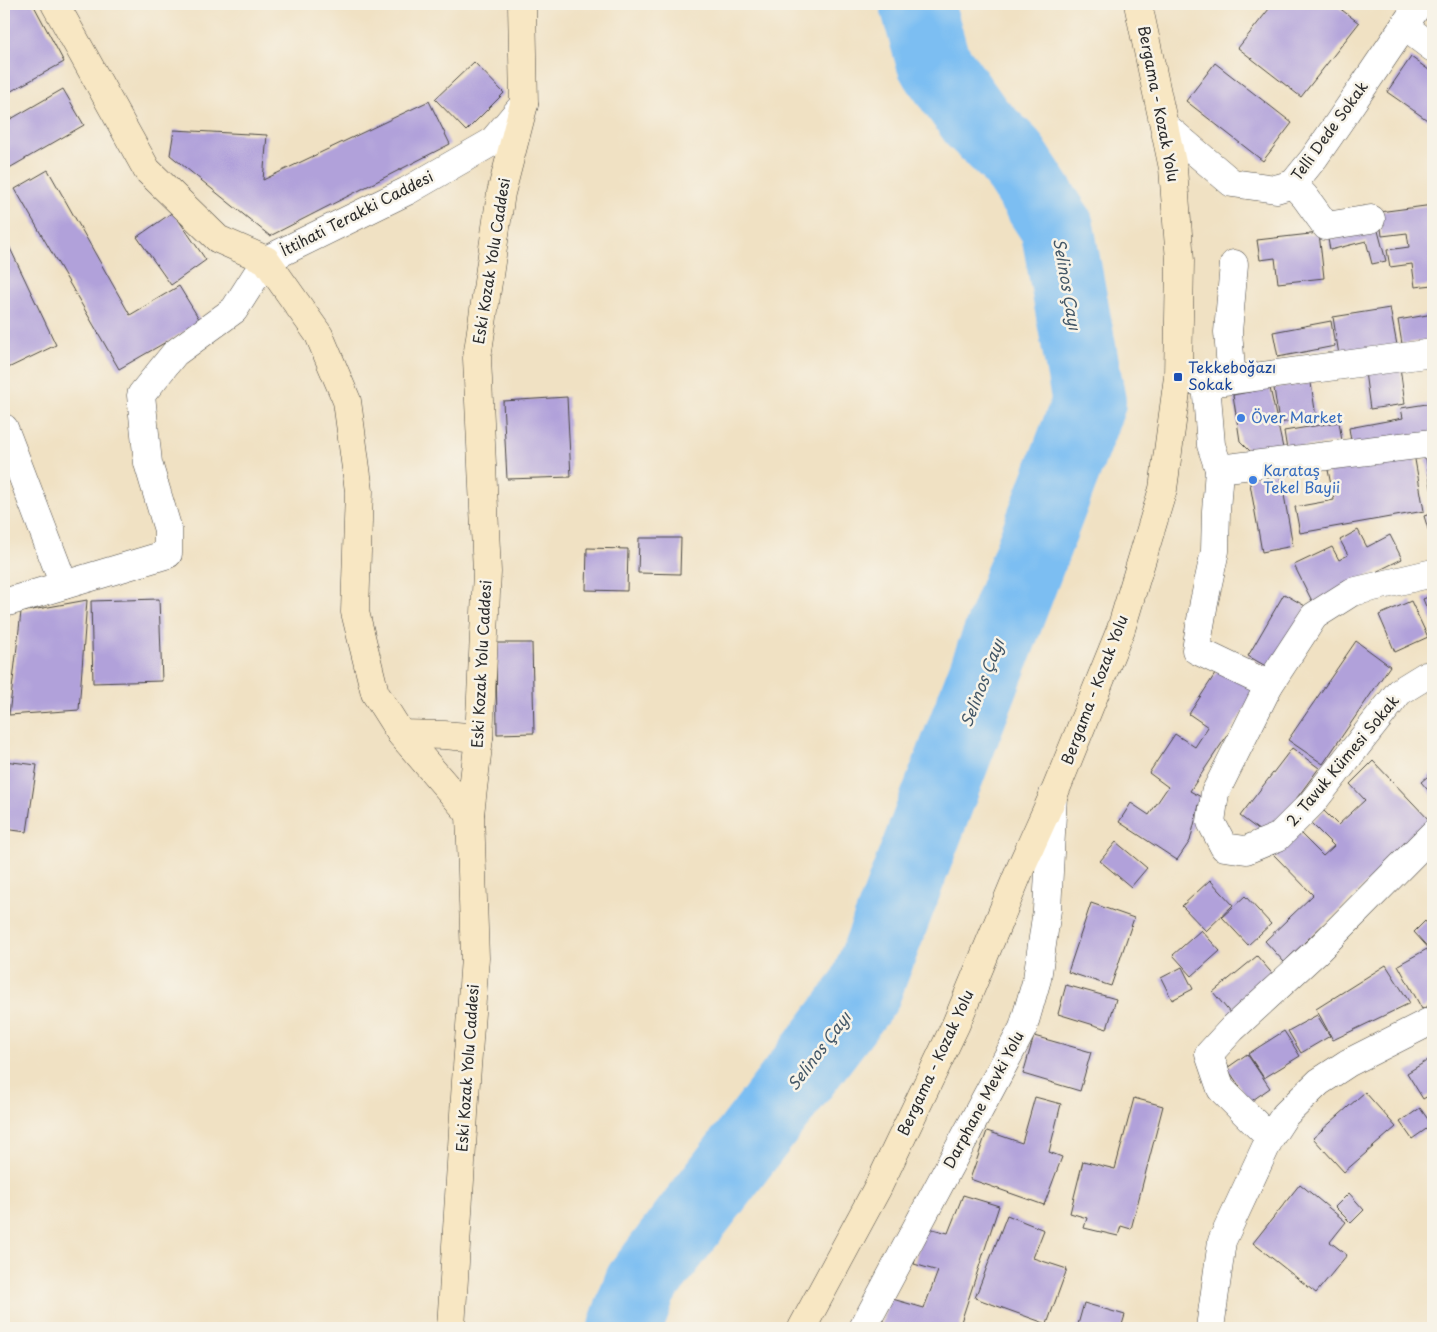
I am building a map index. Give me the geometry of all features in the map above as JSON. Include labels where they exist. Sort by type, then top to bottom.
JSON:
[{"type":"main road","name":"İttihati Terakki Caddesi","points":[[56,4],[147,170],[218,239],[266,260]]},
{"type":"main road","name":"Eski Kozak Yolu Caddesi","points":[[452,1328],[466,1081],[476,958],[470,814],[479,738],[487,572],[477,358],[501,193],[524,104],[522,4]]},
{"type":"main road","name":"Bergama - Kozak Yolu","points":[[802,1328],[878,1187],[956,1024],[1021,867],[1054,794],[1121,629],[1163,489],[1178,377],[1180,261],[1173,168],[1138,4]]},
{"type":"main road","points":[[266,260],[319,335],[347,401],[359,491],[356,612],[375,693],[400,734],[470,814]]},
{"type":"main road","points":[[400,734],[479,738]]},
{"type":"street","points":[[1411,15],[1433,48]]},
{"type":"street","name":"Telli Dede Sokak","points":[[1165,126],[1232,183],[1299,190],[1314,158],[1411,15]]},
{"type":"street","name":"İttihati Terakki Caddesi","points":[[266,260],[407,191],[492,142],[524,104]]},
{"type":"street","points":[[1299,190],[1326,226],[1371,219]]},
{"type":"street","points":[[4,603],[168,554],[168,530],[148,463],[141,395],[176,353],[234,310],[266,260]]},
{"type":"street","points":[[1234,264],[1228,332],[1219,381],[1211,445],[1219,469],[1216,551],[1204,602],[1196,650],[1269,685],[1314,616],[1352,592],[1433,573]]},
{"type":"street","points":[[1178,377],[1219,381],[1433,353]]},
{"type":"street","points":[[4,428],[64,585]]},
{"type":"street","points":[[1219,469],[1433,443]]},
{"type":"street","name":"2. Tavuk Kümesi Sokak","points":[[1269,685],[1215,793],[1211,822],[1224,847],[1246,850],[1278,837],[1312,802],[1399,692],[1424,676],[1433,676]]},
{"type":"street","name":"Darphane Mevki Yolu","points":[[863,1328],[1023,1028],[1037,980],[1047,910],[1054,794]]},
{"type":"street","points":[[1270,1138],[1221,1089],[1209,1054],[1232,1029],[1319,948],[1433,834]]},
{"type":"street","points":[[1210,1328],[1222,1241],[1270,1138],[1285,1115],[1319,1082],[1348,1063],[1433,1020]]},
{"type":"building","points":[[4,4],[33,4],[64,62],[4,95]]},
{"type":"building","points":[[1273,4],[1334,4],[1359,23],[1301,97],[1238,48]]},
{"type":"building","points":[[1411,57],[1433,73],[1433,124],[1387,92]]},
{"type":"building","points":[[474,62],[504,93],[466,131],[435,99]]},
{"type":"building","points":[[1215,63],[1292,123],[1263,161],[1186,101]]},
{"type":"building","points":[[63,89],[84,125],[4,171],[4,123]]},
{"type":"building","points":[[429,101],[450,144],[270,236],[170,155],[174,130],[267,135],[263,180]]},
{"type":"building","points":[[48,170],[130,315],[179,286],[201,322],[119,369],[15,189]]},
{"type":"building","points":[[1433,205],[1433,285],[1415,287],[1412,264],[1390,267],[1387,250],[1409,247],[1407,233],[1382,236],[1379,212]]},
{"type":"building","points":[[173,212],[206,260],[171,285],[137,237]]},
{"type":"building","points":[[1377,227],[1386,261],[1372,264],[1366,241],[1330,250],[1328,239]]},
{"type":"building","points":[[1319,233],[1324,278],[1278,283],[1275,258],[1260,260],[1257,240]]},
{"type":"building","points":[[9,246],[56,345],[6,369],[4,366],[4,249]]},
{"type":"building","points":[[1390,308],[1397,345],[1339,355],[1333,317]]},
{"type":"building","points":[[1433,314],[1433,339],[1402,344],[1398,320]]},
{"type":"building","points":[[1331,321],[1335,346],[1278,357],[1273,332]]},
{"type":"building","points":[[1400,367],[1405,404],[1370,409],[1365,372]]},
{"type":"building","points":[[1311,383],[1316,417],[1279,423],[1274,388]]},
{"type":"building","points":[[1270,388],[1283,448],[1253,454],[1240,441],[1233,395]]},
{"type":"building","points":[[567,397],[571,477],[507,479],[503,401]]},
{"type":"building","points":[[1433,403],[1433,434],[1352,448],[1349,428],[1403,418],[1401,408]]},
{"type":"building","points":[[1339,422],[1342,441],[1287,450],[1284,431]]},
{"type":"building","points":[[1414,454],[1424,511],[1300,533],[1295,507],[1334,500],[1328,470]]},
{"type":"building","points":[[1433,457],[1433,493],[1432,493],[1426,458]]},
{"type":"building","points":[[1280,472],[1293,546],[1262,552],[1249,478]]},
{"type":"building","points":[[1433,513],[1433,545],[1424,516]]},
{"type":"building","points":[[1358,530],[1367,547],[1390,535],[1402,559],[1313,603],[1294,565],[1332,547],[1339,560],[1348,555],[1340,540]]},
{"type":"building","points":[[639,538],[681,538],[680,574],[638,573]]},
{"type":"building","points":[[587,548],[628,549],[627,591],[586,590]]},
{"type":"building","points":[[1284,594],[1307,607],[1271,669],[1248,656]]},
{"type":"building","points":[[1433,595],[1433,624],[1423,599]]},
{"type":"building","points":[[159,599],[162,681],[93,683],[91,601]]},
{"type":"building","points":[[87,600],[79,710],[9,715],[21,612]]},
{"type":"building","points":[[1411,601],[1428,637],[1395,652],[1379,615]]},
{"type":"building","points":[[1356,641],[1390,666],[1323,764],[1288,740]]},
{"type":"building","points":[[496,643],[532,643],[534,733],[497,734]]},
{"type":"building","points":[[1219,668],[1256,692],[1190,791],[1201,797],[1190,841],[1177,860],[1119,822],[1131,803],[1149,815],[1168,787],[1149,773],[1175,734],[1195,747],[1208,727],[1189,714]]},
{"type":"building","points":[[1292,748],[1319,768],[1268,837],[1240,816]]},
{"type":"building","points":[[4,761],[37,765],[27,832],[4,829]]},
{"type":"building","points":[[1373,761],[1431,822],[1284,962],[1265,941],[1313,895],[1273,854],[1298,831],[1323,856],[1334,846],[1311,823],[1324,811],[1338,825],[1365,800],[1350,784]]},
{"type":"building","points":[[1433,772],[1433,796],[1421,782]]},
{"type":"building","points":[[1116,842],[1147,868],[1131,887],[1100,861]]},
{"type":"building","points":[[1210,880],[1233,905],[1206,931],[1182,906]]},
{"type":"building","points":[[1245,896],[1271,924],[1248,945],[1222,917]]},
{"type":"building","points":[[1091,903],[1134,918],[1111,986],[1068,972]]},
{"type":"building","points":[[1425,921],[1433,930],[1433,953],[1414,932]]},
{"type":"building","points":[[1201,930],[1220,951],[1192,976],[1173,955]]},
{"type":"building","points":[[1427,949],[1433,961],[1433,1003],[1422,1009],[1398,965]]},
{"type":"building","points":[[1257,956],[1276,978],[1231,1014],[1213,992]]},
{"type":"building","points":[[1386,965],[1410,1003],[1333,1040],[1316,1009]]},
{"type":"building","points":[[1182,967],[1193,989],[1172,1000],[1161,978]]},
{"type":"building","points":[[1066,985],[1116,999],[1107,1029],[1058,1014]]},
{"type":"building","points":[[1317,1015],[1330,1036],[1301,1053],[1288,1031]]},
{"type":"building","points":[[1284,1031],[1300,1056],[1264,1078],[1248,1054]]},
{"type":"building","points":[[1034,1036],[1091,1052],[1080,1091],[1023,1074]]},
{"type":"building","points":[[1247,1054],[1270,1088],[1250,1102],[1227,1068]]},
{"type":"building","points":[[1433,1057],[1433,1093],[1423,1099],[1407,1073]]},
{"type":"building","points":[[1365,1092],[1396,1127],[1344,1172],[1313,1138]]},
{"type":"building","points":[[1035,1097],[1061,1104],[1049,1152],[1062,1157],[1044,1205],[970,1179],[987,1131],[1022,1143]]},
{"type":"building","points":[[1134,1098],[1163,1106],[1131,1229],[1121,1226],[1118,1236],[1084,1228],[1087,1218],[1070,1213],[1083,1161],[1115,1169]]},
{"type":"building","points":[[1420,1108],[1432,1125],[1412,1139],[1400,1122]]},
{"type":"building","points":[[1300,1184],[1346,1222],[1330,1242],[1347,1255],[1316,1293],[1253,1243]]},
{"type":"building","points":[[1349,1193],[1364,1210],[1351,1223],[1335,1207]]},
{"type":"building","points":[[963,1195],[999,1206],[959,1328],[881,1328],[889,1298],[924,1308],[938,1271],[914,1264],[925,1227],[948,1233]]},
{"type":"building","points":[[1007,1215],[1044,1230],[1033,1258],[1067,1269],[1047,1324],[975,1298]]},
{"type":"building","points":[[1084,1303],[1125,1315],[1121,1328],[1077,1328]]},
{"type":"waterway","name":"Selinos Çayı","points":[[625,1328],[641,1284],[864,992],[1089,402],[1057,227],[1010,155],[977,123],[933,61],[917,4]]},
{"type":"place","name":"Tekkeboğazı Sokak","points":[[1178,377]]},
{"type":"place","name":"Över Market","points":[[1241,418]]},
{"type":"place","name":"Karataş Tekel Bayii","points":[[1253,480]]}]
